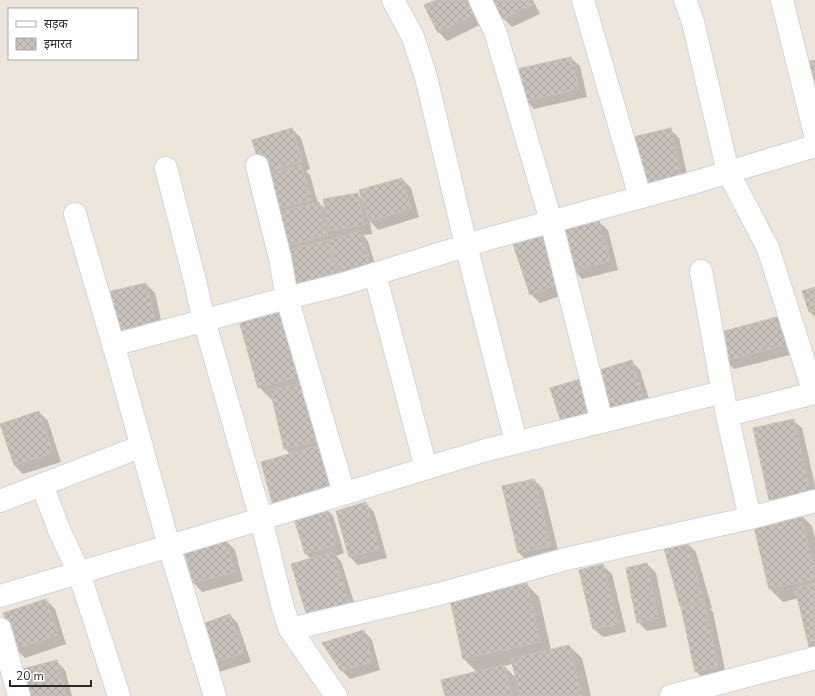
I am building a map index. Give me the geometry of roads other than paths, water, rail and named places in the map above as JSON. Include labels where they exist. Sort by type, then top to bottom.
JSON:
[{"type":"street","points":[[394,0],[413,36],[426,77],[466,246],[516,442]]},
{"type":"street","points":[[480,0],[496,31],[551,221],[602,422]]},
{"type":"street","points":[[583,0],[640,197]]},
{"type":"street","points":[[686,0],[693,22],[728,172],[768,248],[814,393],[727,415]]},
{"type":"street","points":[[782,0],[815,134]]},
{"type":"street","points":[[113,345],[343,284],[551,221],[689,184],[815,146]]},
{"type":"street","points":[[257,166],[280,258],[287,298],[344,493]]},
{"type":"street","points":[[166,168],[204,320],[261,519],[283,608],[290,629],[336,696]]},
{"type":"street","points":[[76,214],[169,546],[215,696]]},
{"type":"street","points":[[701,271],[727,415],[750,518]]},
{"type":"street","points":[[375,274],[426,468]]},
{"type":"street","points":[[0,596],[261,519],[486,450],[723,392]]},
{"type":"street","points":[[0,501],[142,446]]},
{"type":"street","points":[[42,485],[78,573],[119,696]]},
{"type":"street","points":[[290,629],[439,594],[570,558],[750,518],[815,501]]},
{"type":"street","points":[[0,629],[19,696]]},
{"type":"street","points":[[671,696],[815,658]]}]
